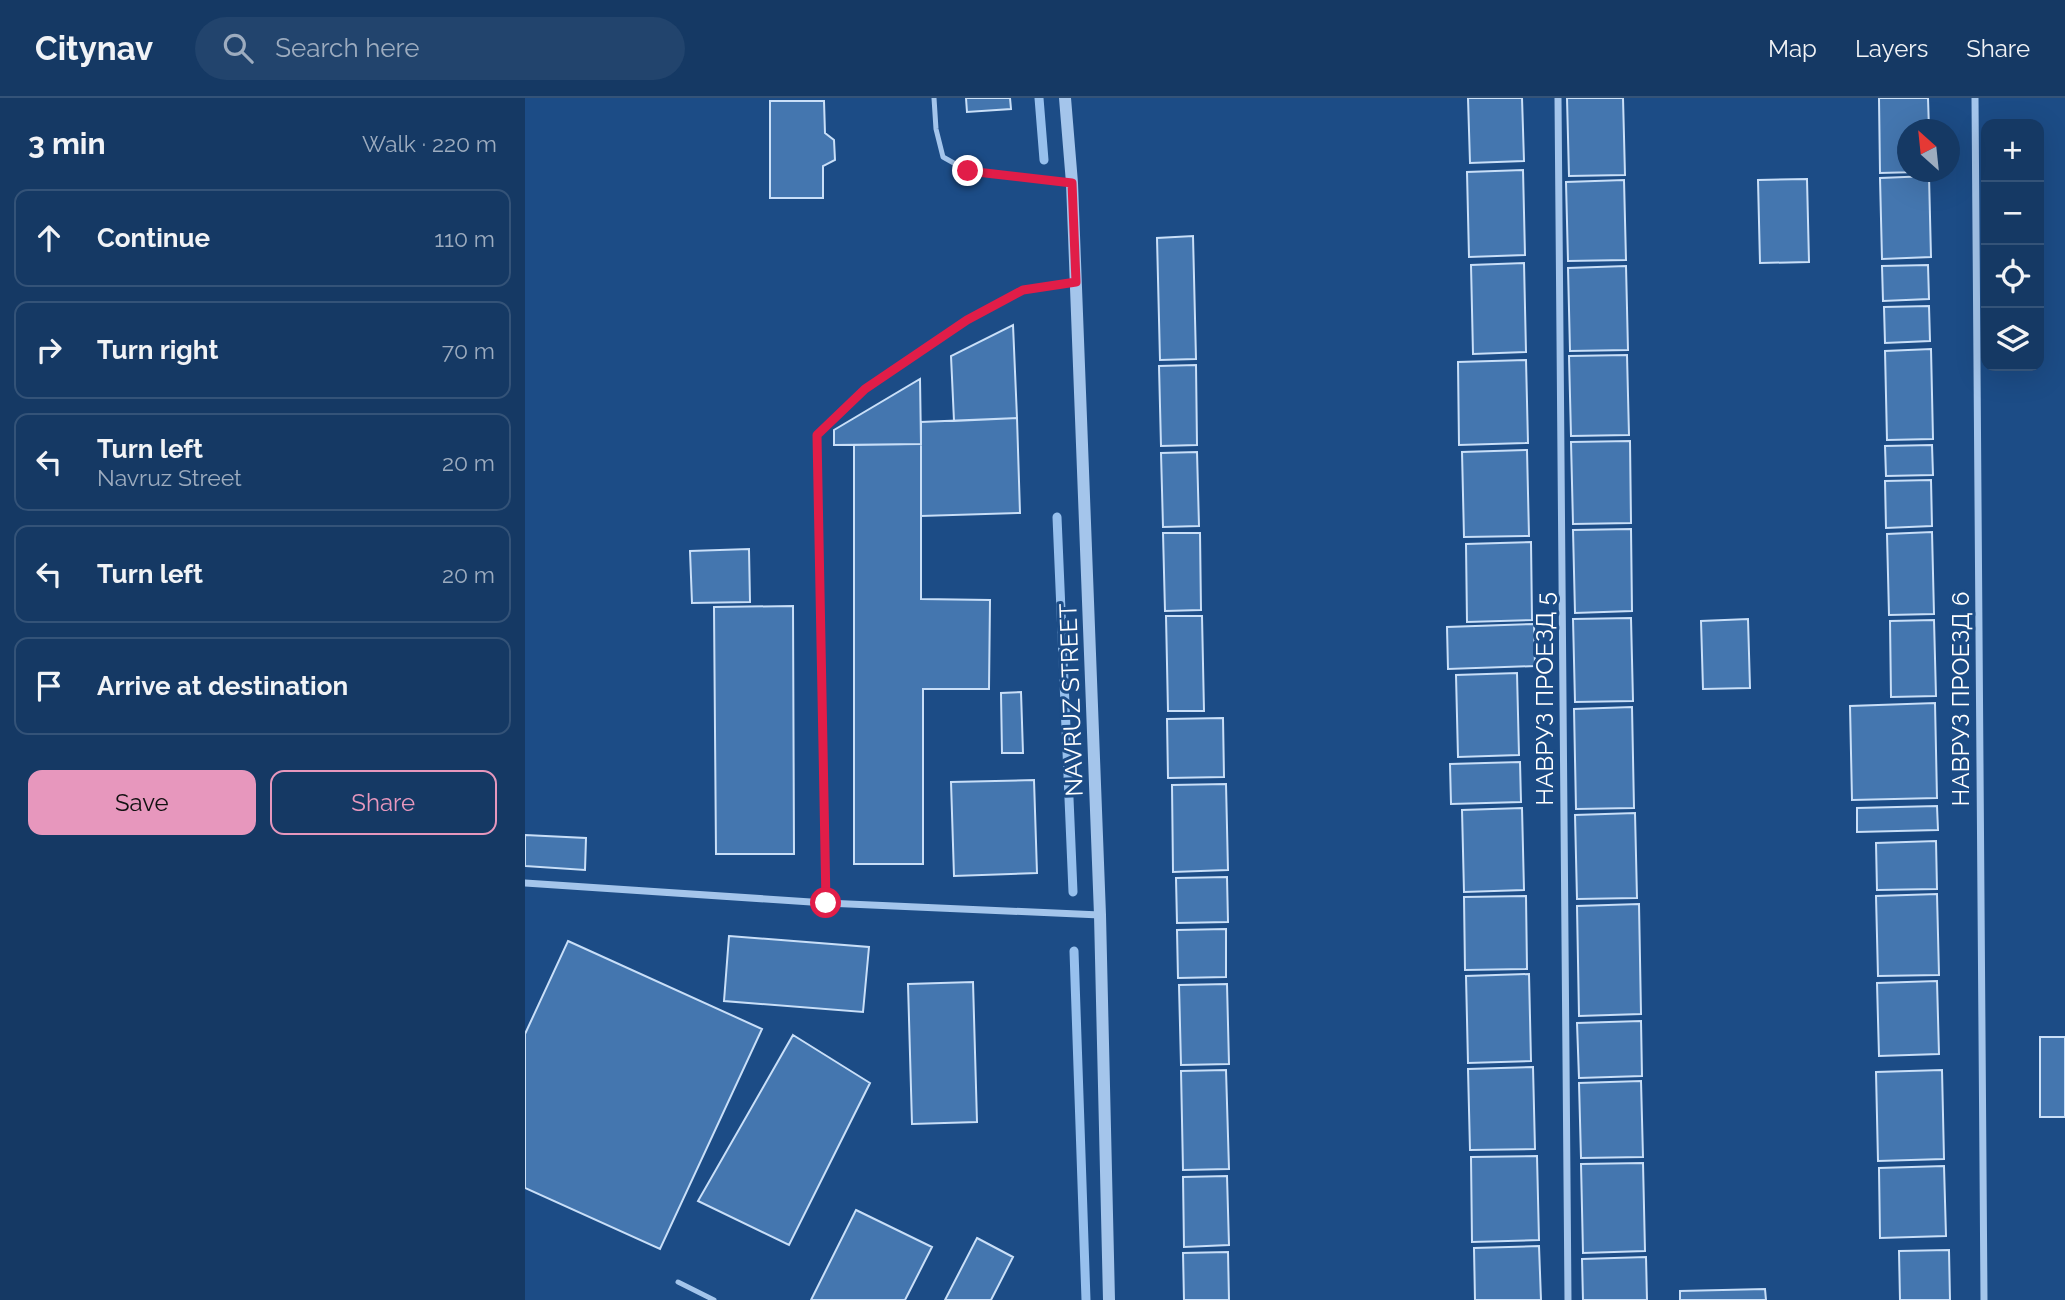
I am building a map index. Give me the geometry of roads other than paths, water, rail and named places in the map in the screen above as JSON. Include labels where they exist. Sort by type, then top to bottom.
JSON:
[{"type":"street","name":"NAVRUZ STREET","points":[[1065,98],[1072,183],[1100,915],[1109,1300]]},
{"type":"street","name":"НАВРУЗ ПРОЕЗД 5","points":[[1558,98],[1568,1300]]},
{"type":"street","name":"НАВРУЗ ПРОЕЗД 6","points":[[1975,98],[1984,1300]]},
{"type":"street","points":[[826,903],[817,435],[865,389],[967,320],[1023,290],[1076,282]]},
{"type":"street","points":[[525,883],[826,903],[1100,915]]},
{"type":"lane","points":[[934,98],[936,129],[943,157],[968,171],[1072,183]]},
{"type":"lane","points":[[678,1282],[714,1300]]},
{"type":"waterway","points":[[1039,98],[1044,160]]},
{"type":"waterway","points":[[1057,517],[1073,892]]},
{"type":"waterway","points":[[1074,951],[1086,1300]]}]
